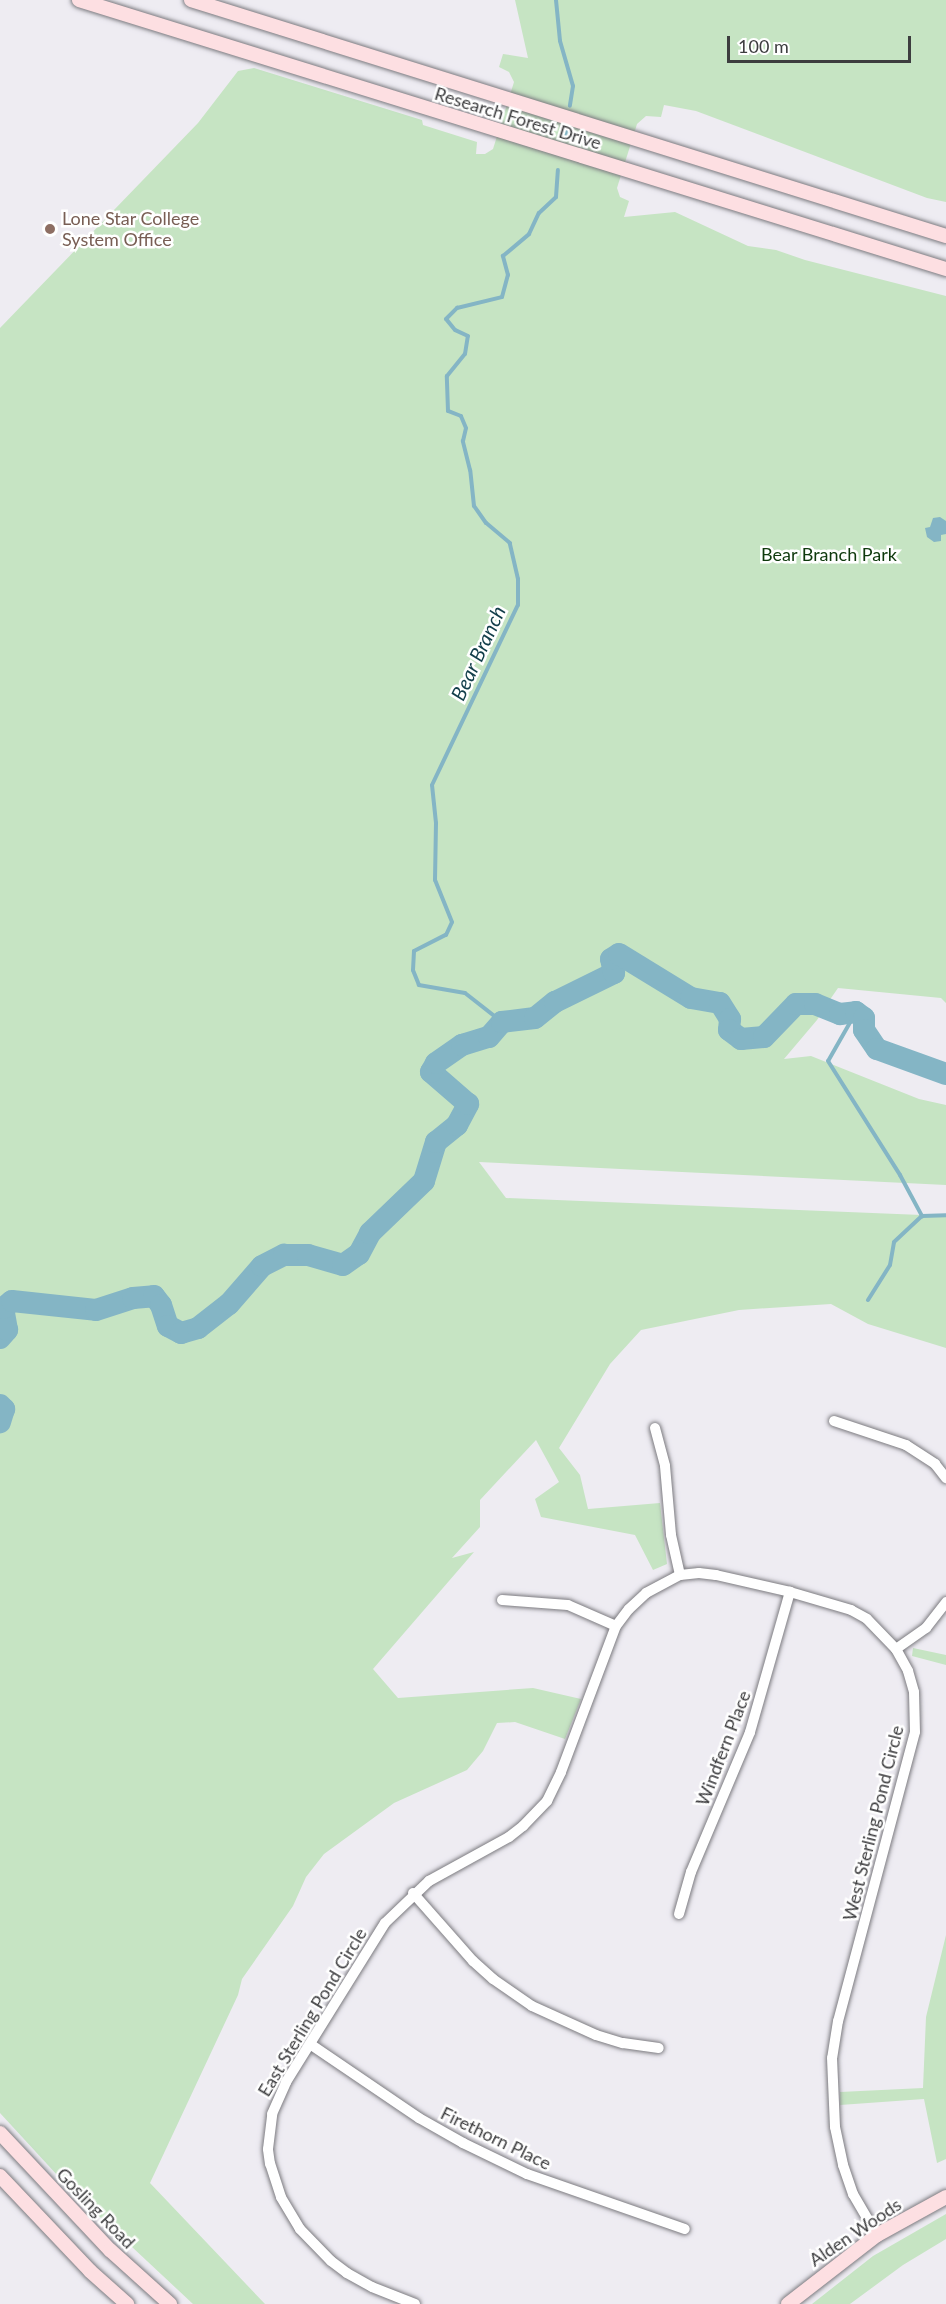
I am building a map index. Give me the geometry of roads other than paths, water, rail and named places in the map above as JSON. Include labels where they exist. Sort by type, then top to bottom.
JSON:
[{"type":"main road","name":"Research Forest Drive","points":[[79,0],[946,269]]},
{"type":"main road","name":"Research Forest Drive","points":[[191,0],[946,236]]},
{"type":"main road","name":"Gosling Road","points":[[0,2133],[110,2250],[170,2304]]},
{"type":"main road","points":[[0,2176],[90,2271],[127,2304]]},
{"type":"main road","name":"Alden Woods","points":[[788,2304],[877,2235],[946,2198]]},
{"type":"street","points":[[834,1421],[906,1445],[935,1464],[946,1478]]},
{"type":"street","points":[[655,1428],[665,1466],[671,1535],[680,1575]]},
{"type":"street","name":"West Sterling Pond Circle","points":[[414,1893],[450,1868],[508,1837],[523,1826],[547,1801],[561,1772],[616,1626],[629,1609],[646,1593],[680,1575],[699,1573],[790,1592],[850,1610],[867,1619],[896,1649],[908,1671],[914,1692],[915,1732],[838,2021],[832,2058],[835,2127],[843,2165],[853,2194],[877,2235]]},
{"type":"street","name":"Windfern Place","points":[[679,1914],[691,1872],[750,1732],[790,1592]]},
{"type":"street","points":[[502,1600],[568,1605],[616,1626]]},
{"type":"street","points":[[896,1649],[926,1628],[946,1602]]},
{"type":"street","points":[[414,1893],[473,1961],[493,1979],[532,2006],[596,2035],[623,2043],[659,2048]]},
{"type":"street","name":"East Sterling Pond Circle","points":[[414,1893],[385,1923],[285,2082],[269,2127],[270,2164],[281,2197],[300,2229],[331,2261],[360,2282],[415,2304]]},
{"type":"street","name":"Firethorn Place","points":[[310,2044],[419,2118],[463,2143],[527,2174],[685,2229]]},
{"type":"water","points":[[940,517],[946,521],[946,534],[941,535],[941,541],[934,542],[927,537],[925,528],[930,527],[933,518]]},
{"type":"waterway","name":"Bear Branch","points":[[556,0],[560,41],[573,86],[570,106]]},
{"type":"waterway","name":"Bear Branch","points":[[565,139],[567,131]]},
{"type":"waterway","name":"Bear Branch","points":[[502,1022],[465,993],[419,985],[413,970],[414,951],[446,935],[452,922],[435,880],[436,823],[432,785],[518,605],[518,579],[510,543],[486,523],[474,506],[470,470],[463,441],[466,428],[461,416],[448,411],[447,376],[465,354],[468,336],[455,330],[446,319],[457,308],[502,297],[508,275],[503,256],[529,234],[539,213],[556,197],[558,170]]},
{"type":"waterway","points":[[0,1338],[7,1330],[3,1308],[12,1301],[96,1310],[133,1298],[154,1296],[161,1305],[168,1326],[181,1333],[198,1328],[229,1304],[262,1266],[284,1255],[308,1255],[343,1265],[359,1254],[370,1233],[424,1181],[436,1142],[457,1125],[468,1104],[431,1072],[436,1063],[462,1045],[489,1037],[502,1022],[535,1018],[555,1002],[614,973],[611,959],[619,954],[691,998],[720,1003],[730,1019],[729,1030],[741,1039],[764,1037],[796,1004],[815,1004],[840,1014],[856,1012],[864,1018],[864,1030],[877,1049],[946,1074]]},
{"type":"waterway","points":[[856,1012],[828,1061],[900,1175],[922,1216],[946,1215]]},
{"type":"waterway","points":[[868,1300],[890,1265],[894,1242],[922,1216]]},
{"type":"waterway","points":[[0,1405],[4,1409],[0,1422]]},
{"type":"place","name":"Lone Star College System Office","points":[[50,229]]},
{"type":"park label","name":"Bear Branch Park","points":[[829,554]]}]
